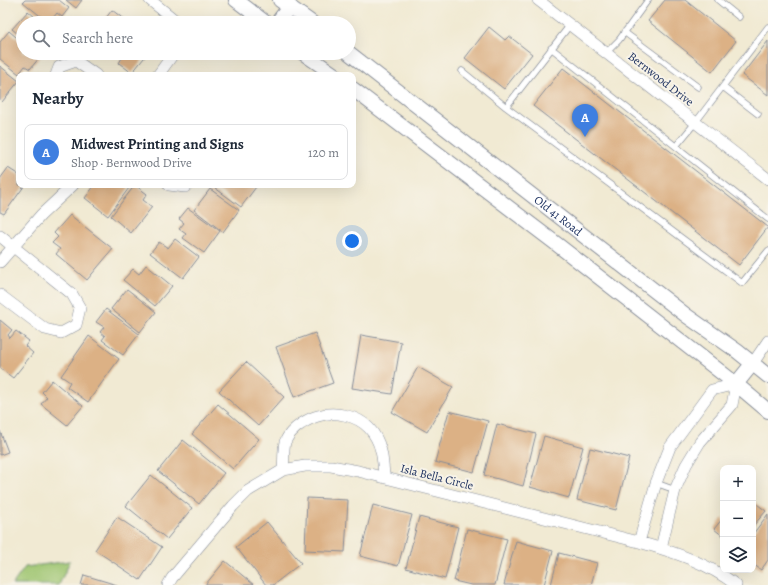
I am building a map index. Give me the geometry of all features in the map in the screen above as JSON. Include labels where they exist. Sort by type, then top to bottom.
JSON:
[{"type":"street","points":[[150,0],[170,16]]},
{"type":"street","points":[[236,0],[257,16]]},
{"type":"street","name":"Bernwood Drive","points":[[538,0],[768,179]]},
{"type":"street","points":[[281,16],[288,2],[304,16]]},
{"type":"street","name":"Old 41 Road","points":[[356,58],[687,316],[753,363],[768,376]]},
{"type":"street","points":[[160,72],[169,60]]},
{"type":"street","points":[[313,60],[331,72]]},
{"type":"street","points":[[57,72],[59,67],[76,61],[92,72]]},
{"type":"street","name":"Old 41 Road","points":[[356,92],[543,233],[736,384],[768,411]]},
{"type":"street","points":[[0,262],[41,215],[70,188]]},
{"type":"street","points":[[0,236],[72,294],[80,308],[76,325],[61,333],[45,330],[0,295]]},
{"type":"street","points":[[661,548],[675,490],[686,465],[700,442],[732,405],[736,384],[768,341]]},
{"type":"street","points":[[639,542],[656,483],[670,447],[712,390],[736,384]]},
{"type":"street","points":[[283,470],[285,442],[291,433],[317,416],[332,414],[344,415],[356,419],[368,427],[381,450],[384,477]]},
{"type":"street","name":"Isla Bella Circle","points":[[168,585],[172,578],[233,506],[248,491],[283,470],[305,466],[331,466],[384,477],[661,548],[704,565],[736,585]]},
{"type":"lane","points":[[606,53],[648,0]]},
{"type":"lane","points":[[718,0],[739,17]]},
{"type":"lane","points":[[506,107],[570,25]]},
{"type":"lane","points":[[676,146],[768,27]]},
{"type":"lane","points":[[624,32],[698,87]]},
{"type":"lane","points":[[551,48],[768,219]]},
{"type":"lane","points":[[462,71],[506,107],[742,283],[768,252]]},
{"type":"lane","points":[[722,87],[758,114]]},
{"type":"lane","points":[[656,483],[675,490]]},
{"type":"green space","points":[[70,561],[59,585],[12,585],[25,567]]},
{"type":"building","points":[[25,0],[59,0],[69,8],[63,16],[57,13],[55,16],[40,16],[23,2]]},
{"type":"building","points":[[66,0],[82,0],[76,8]]},
{"type":"building","points":[[665,0],[685,0],[736,41],[712,72],[648,21]]},
{"type":"building","points":[[112,10],[120,16],[107,16]]},
{"type":"building","points":[[28,11],[34,16],[24,16]]},
{"type":"building","points":[[16,24],[16,32],[12,29]]},
{"type":"building","points":[[489,27],[505,40],[509,36],[532,54],[504,89],[465,58]]},
{"type":"building","points":[[9,31],[16,37],[16,60],[38,60],[30,69],[25,66],[20,72],[16,72],[0,59],[0,42]]},
{"type":"building","points":[[768,41],[768,95],[742,75]]},
{"type":"building","points":[[121,60],[142,60],[133,72],[119,63]]},
{"type":"building","points":[[0,66],[16,79],[16,85],[2,102],[0,100]]},
{"type":"building","points":[[563,68],[768,227],[739,265],[533,106]]},
{"type":"building","points":[[8,168],[16,173],[16,188],[23,188],[4,214],[0,212],[0,179]]},
{"type":"building","points":[[93,188],[129,188],[108,216],[85,198]]},
{"type":"building","points":[[133,188],[139,188],[147,194],[143,200],[152,207],[131,233],[111,216]]},
{"type":"building","points":[[215,188],[255,188],[241,207]]},
{"type":"building","points":[[210,189],[239,210],[223,232],[194,210]]},
{"type":"building","points":[[188,208],[220,231],[204,253],[183,238],[186,234],[179,229],[184,223],[179,219]]},
{"type":"building","points":[[70,215],[113,249],[87,280],[56,254],[60,249],[52,243],[58,237],[54,233]]},
{"type":"building","points":[[175,239],[199,257],[183,278],[150,253],[159,242],[168,248]]},
{"type":"building","points":[[146,265],[172,286],[155,306],[123,280],[133,269],[139,274]]},
{"type":"building","points":[[127,289],[156,312],[140,332],[111,309]]},
{"type":"building","points":[[106,309],[139,334],[123,355],[102,340],[105,336],[100,332],[104,327],[96,322]]},
{"type":"building","points":[[0,320],[12,330],[8,335],[10,338],[16,331],[29,341],[25,346],[33,353],[13,378],[0,368]]},
{"type":"building","points":[[315,333],[333,383],[294,397],[276,347]]},
{"type":"building","points":[[361,335],[401,342],[392,394],[352,388]]},
{"type":"building","points":[[89,336],[119,359],[88,402],[67,387],[70,382],[61,376]]},
{"type":"building","points":[[246,362],[284,397],[258,426],[219,391]]},
{"type":"building","points":[[418,367],[453,387],[427,432],[392,412]]},
{"type":"building","points":[[52,380],[83,406],[67,425],[41,404],[47,397],[42,392]]},
{"type":"building","points":[[218,404],[259,439],[233,469],[192,434]]},
{"type":"building","points":[[449,411],[488,421],[474,472],[435,462]]},
{"type":"building","points":[[497,424],[536,434],[523,486],[484,475]]},
{"type":"building","points":[[0,431],[8,452],[0,455]]},
{"type":"building","points":[[544,436],[583,447],[569,498],[530,487]]},
{"type":"building","points":[[183,440],[224,473],[199,504],[158,471]]},
{"type":"building","points":[[590,448],[629,458],[616,510],[577,500]]},
{"type":"building","points":[[151,475],[192,508],[167,539],[126,506]]},
{"type":"building","points":[[307,498],[348,500],[345,552],[305,550]]},
{"type":"building","points":[[756,503],[766,511],[756,523]]},
{"type":"building","points":[[373,505],[412,515],[398,566],[360,556]]},
{"type":"building","points":[[768,514],[768,560],[761,570],[756,566],[756,530]]},
{"type":"building","points":[[117,517],[162,547],[140,580],[95,550]]},
{"type":"building","points":[[419,517],[458,527],[445,579],[406,568]]},
{"type":"building","points":[[267,522],[301,563],[273,585],[266,585],[236,547]]},
{"type":"building","points":[[720,522],[720,534],[714,529]]},
{"type":"building","points":[[467,529],[507,539],[495,585],[471,585],[454,581]]},
{"type":"building","points":[[516,541],[553,551],[544,585],[504,585]]},
{"type":"building","points":[[559,553],[597,563],[591,585],[551,585]]},
{"type":"building","points":[[225,561],[254,585],[205,585]]},
{"type":"building","points":[[84,575],[117,585],[81,585]]},
{"type":"place","name":"Midwest Printing and Signs","points":[[585,137]]}]
